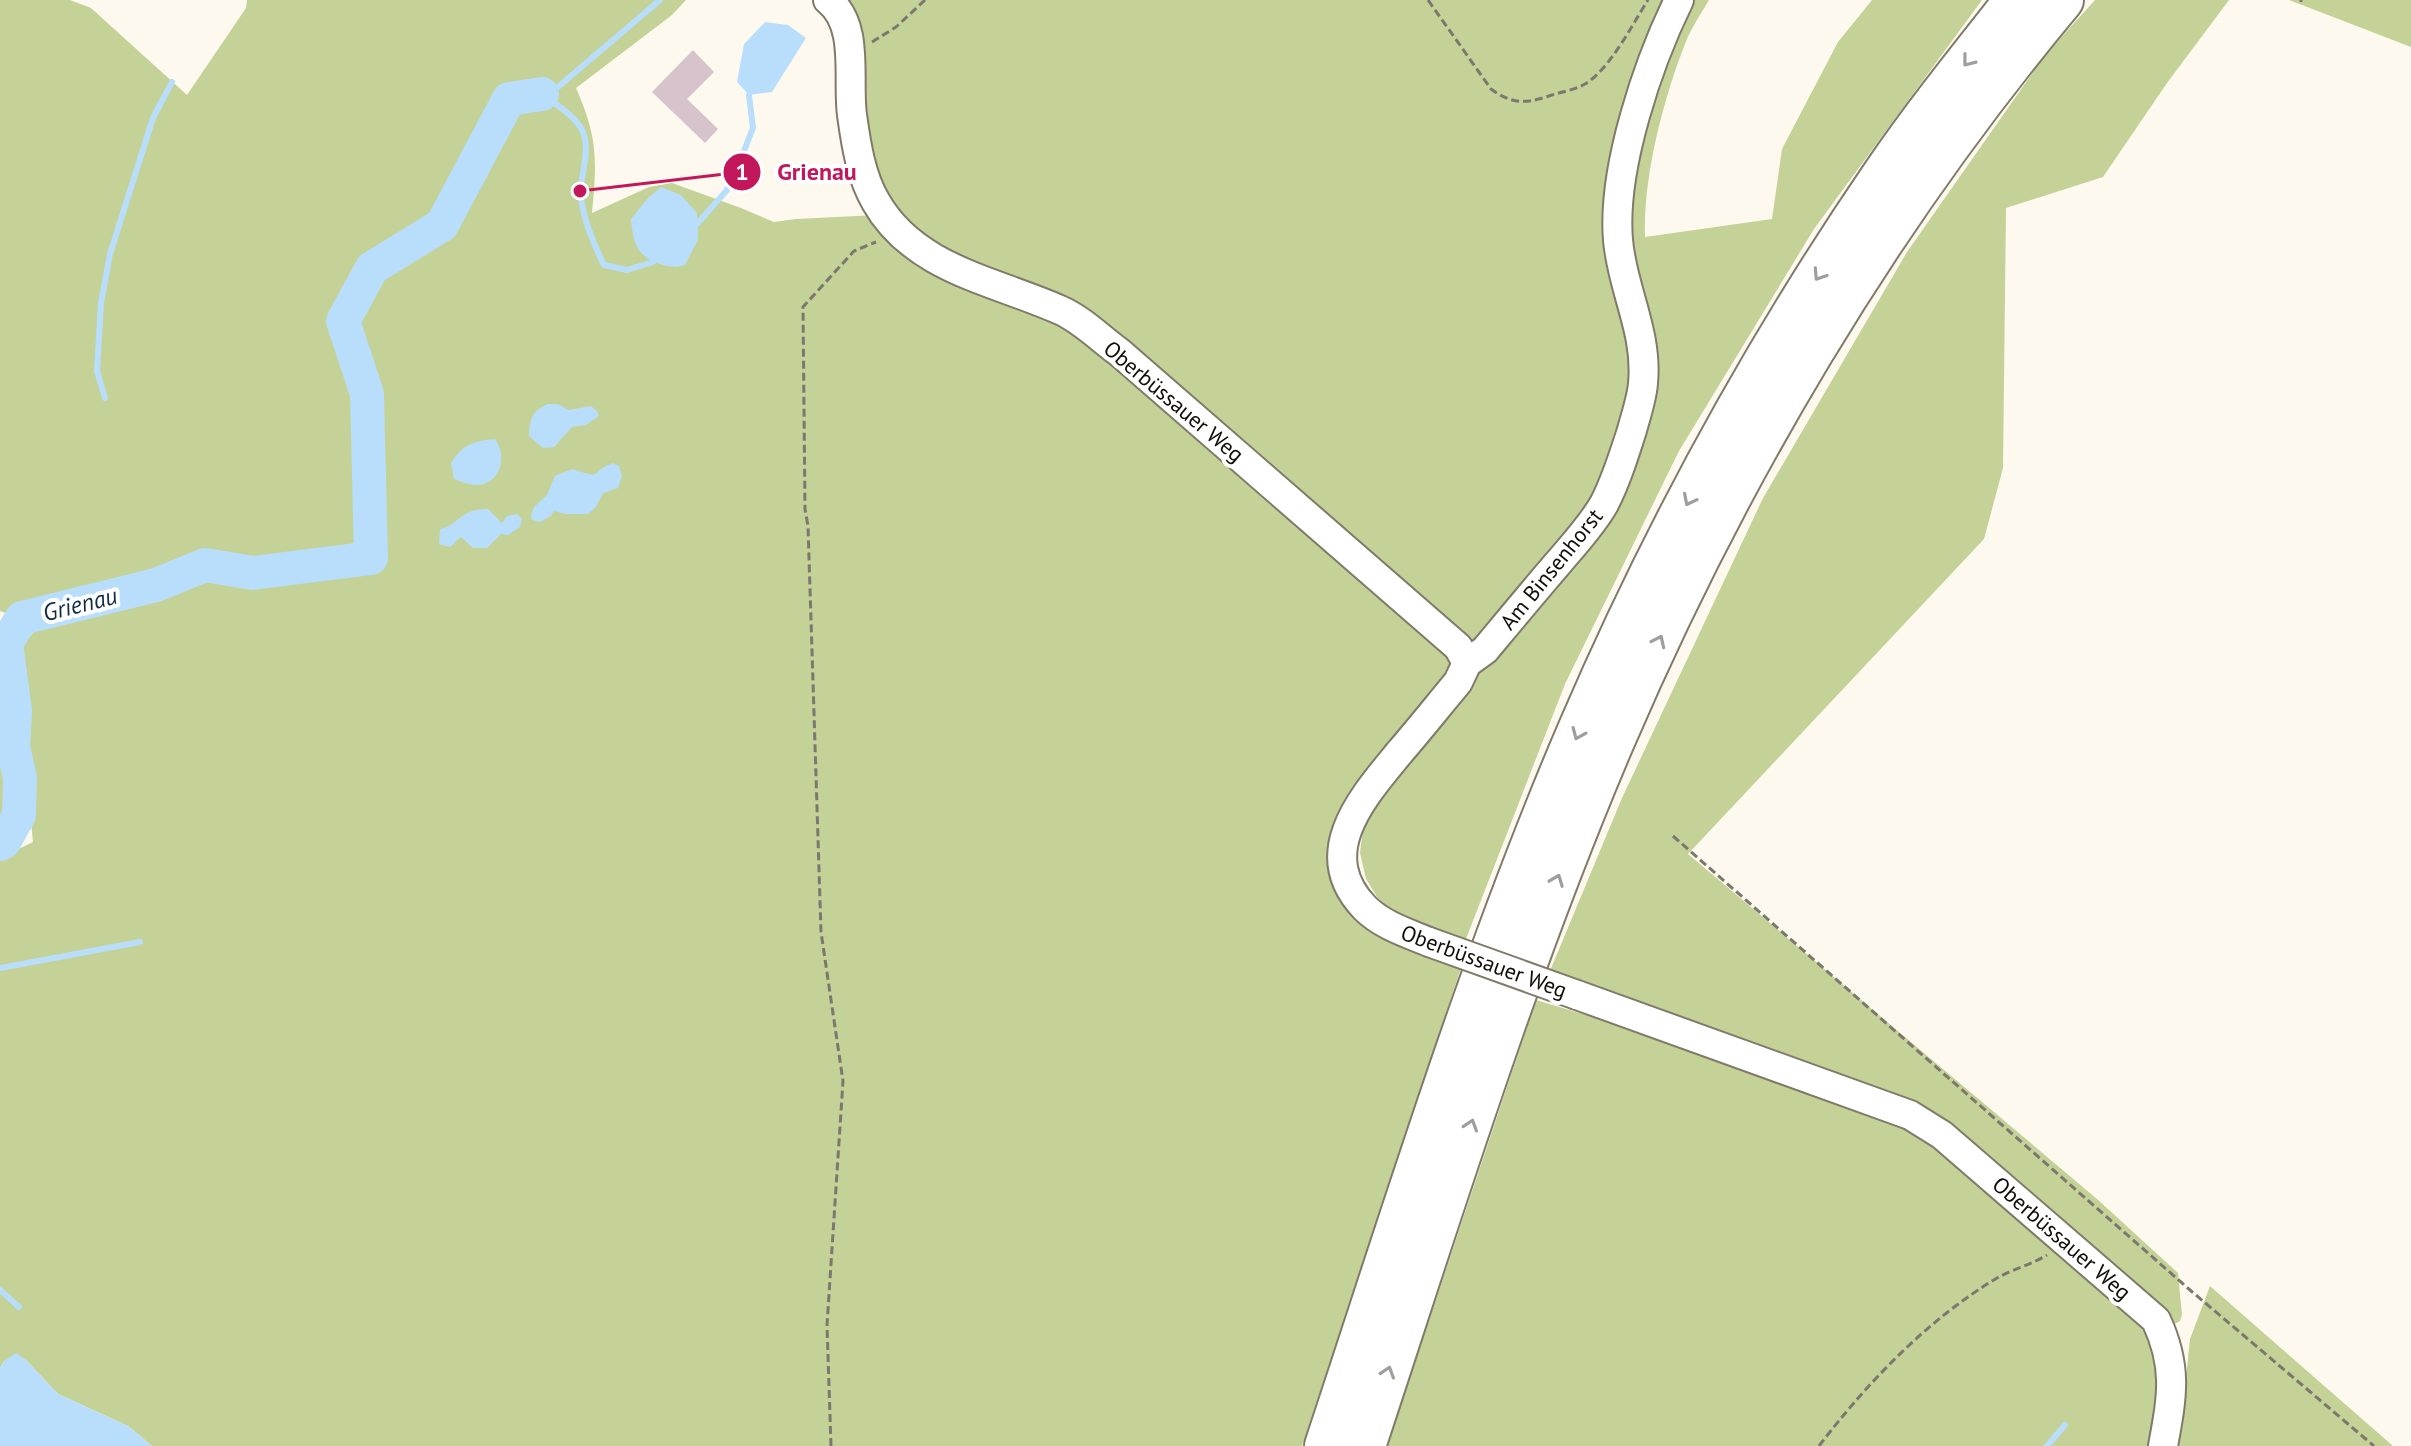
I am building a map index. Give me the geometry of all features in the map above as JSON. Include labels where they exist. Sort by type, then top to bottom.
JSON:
[{"type":"highway","points":[[1326,1446],[1475,1000],[1524,864],[1580,727],[1641,594],[1695,487],[1811,287],[1884,174],[2016,0]]},
{"type":"highway","points":[[1364,1446],[1509,1009],[1552,892],[1613,740],[1673,611],[1748,465],[1840,307],[1914,195],[1988,93],[2062,0]]},
{"type":"street","name":"Am Binsenhorst","points":[[1467,663],[1485,650],[1587,528],[1603,506],[1626,450],[1643,384],[1643,349],[1622,265],[1618,238],[1619,209],[1631,134],[1643,90],[1679,0]]},
{"type":"street","name":"Oberbüssauer Weg","points":[[832,3],[848,36],[852,114],[863,173],[876,203],[898,233],[933,260],[1063,311],[1119,352],[1458,647],[1467,663],[1458,682],[1359,802],[1343,841],[1347,878],[1366,909],[1389,925],[1429,942],[1910,1115],[1942,1135],[2156,1320],[2168,1346],[2172,1392],[2163,1446]]},
{"type":"path","points":[[849,57],[896,27],[925,0]]},
{"type":"path","points":[[1428,0],[1491,89],[1504,98],[1520,103],[1585,84],[1608,62],[1648,0]]},
{"type":"path","points":[[831,1446],[827,1325],[843,1081],[821,932],[805,509],[803,307],[854,251],[898,233]]},
{"type":"path","points":[[1673,836],[2178,1280],[2374,1446]]},
{"type":"path","points":[[1819,1446],[1872,1381],[1938,1319],[1998,1278],[2042,1258],[2067,1242]]},
{"type":"green space","points":[[0,0],[70,0],[91,8],[187,95],[246,8],[247,0],[686,0],[672,15],[576,88],[594,149],[592,213],[649,187],[672,183],[774,222],[877,215],[828,0],[1709,0],[1687,38],[1662,114],[1647,189],[1645,237],[1772,219],[1782,149],[1838,42],[1872,0],[1982,0],[1814,229],[1679,451],[1565,684],[1464,944],[1394,914],[1377,897],[1366,879],[1360,853],[1363,827],[1375,804],[1468,693],[1447,669],[1436,692],[1342,806],[1334,840],[1335,875],[1462,965],[1302,1446],[152,1446],[128,1426],[58,1394],[26,1360],[4,1361],[0,1368],[0,858],[33,842],[14,652],[41,625],[0,611]]},
{"type":"green space","points":[[2095,0],[2229,0],[2103,177],[2006,208],[2003,468],[1984,539],[1688,854],[2097,1199],[2178,1273],[2182,1315],[2180,1321],[2173,1325],[1938,1126],[1547,978],[1622,798],[1763,498],[1907,252],[2045,55]]},
{"type":"green space","points":[[2289,0],[2411,0],[2411,47]]},
{"type":"green space","points":[[0,669],[11,779],[10,802],[0,836]]},
{"type":"green space","points":[[1536,1000],[1586,1015],[1592,1013],[1916,1129],[2137,1314],[2152,1347],[2158,1378],[2152,1446],[1387,1446]]},
{"type":"green space","points":[[2210,1286],[2393,1446],[2179,1446],[2190,1339]]},
{"type":"water","points":[[765,22],[788,25],[806,38],[772,92],[749,95],[737,82],[744,44]]},
{"type":"water","points":[[661,187],[681,195],[697,213],[698,240],[685,265],[678,267],[652,261],[641,252],[635,241],[631,219]]},
{"type":"water","points":[[548,404],[558,404],[569,410],[591,406],[599,416],[586,425],[572,427],[554,447],[543,448],[529,436],[529,430],[535,412]]},
{"type":"water","points":[[495,439],[501,462],[495,476],[482,484],[473,485],[454,479],[451,463],[460,452],[475,442]]},
{"type":"water","points":[[613,463],[619,466],[622,476],[618,488],[603,493],[596,507],[588,514],[554,511],[540,522],[532,520],[534,507],[547,495],[555,476],[572,469],[593,475]]},
{"type":"water","points":[[488,509],[502,523],[507,516],[517,514],[522,519],[520,527],[508,535],[501,534],[487,548],[473,548],[461,537],[450,547],[439,544],[440,529],[466,514]]},
{"type":"water","points":[[16,1353],[58,1394],[128,1426],[152,1446],[0,1446],[0,1368]]},
{"type":"building","points":[[693,50],[714,72],[687,99],[718,129],[705,143],[652,92]]},
{"type":"waterway","name":"Grienau","points":[[542,94],[558,87],[660,0]]},
{"type":"waterway","points":[[105,398],[97,371],[101,303],[110,254],[153,118],[172,82]]},
{"type":"waterway","name":"Grienau","points":[[542,94],[570,116],[583,132],[586,146],[582,206],[604,265],[627,270],[653,262]]},
{"type":"waterway","name":"Grienau","points":[[0,844],[19,815],[20,778],[13,747],[15,711],[6,643],[22,618],[156,585],[205,565],[253,573],[371,558],[367,394],[343,321],[372,268],[442,225],[509,99],[542,94]]},
{"type":"waterway","points":[[697,224],[727,190],[740,161],[753,128],[749,95]]},
{"type":"waterway","points":[[0,968],[140,942]]},
{"type":"waterway","points":[[0,1290],[19,1307]]},
{"type":"waterway","points":[[2047,1446],[2065,1425]]},
{"type":"place","name":"Grienau","points":[[580,191]]}]
